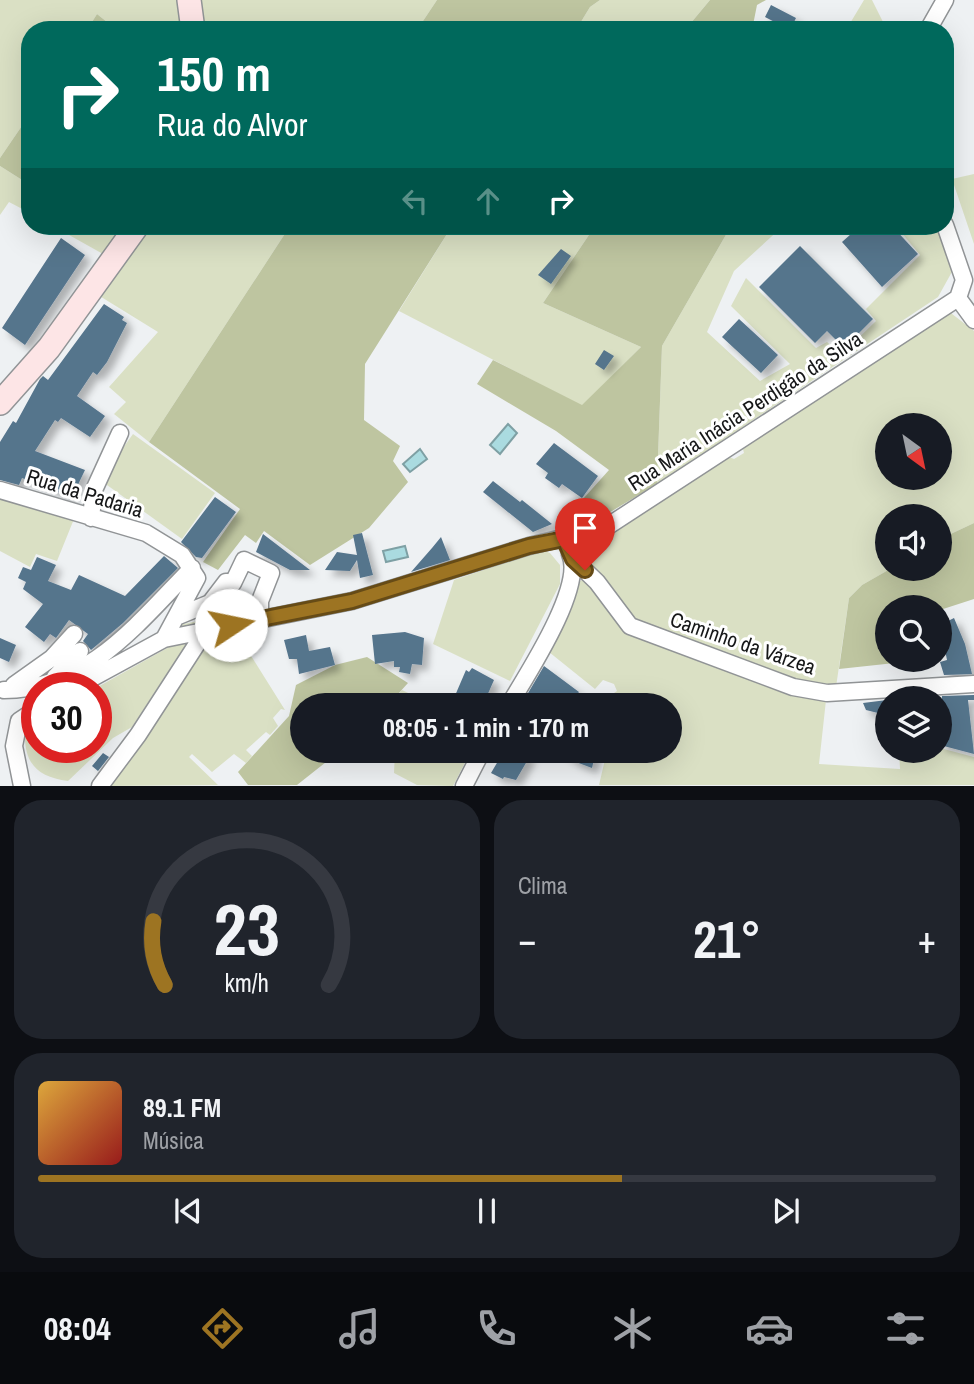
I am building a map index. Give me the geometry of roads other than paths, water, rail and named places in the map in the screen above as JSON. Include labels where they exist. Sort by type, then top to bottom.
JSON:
[{"type":"street","points":[[189,0],[192,21]]},
{"type":"street","points":[[933,21],[945,0]]},
{"type":"street","points":[[0,403],[49,348],[131,235]]},
{"type":"street","points":[[948,235],[964,280],[958,298],[974,320]]},
{"type":"street","name":"Rua Maria Inácia Perdigão da Silva","points":[[103,672],[164,639],[352,601],[529,546],[605,528],[958,298]]},
{"type":"street","points":[[92,518],[94,489],[120,433]]},
{"type":"street","name":"Rua da Padaria","points":[[0,490],[146,533],[182,555],[192,568]]},
{"type":"street","points":[[516,693],[553,631],[570,586],[573,559],[564,539]]},
{"type":"street","points":[[176,617],[210,603],[226,582],[233,583],[244,559],[271,573],[260,601],[260,619]]},
{"type":"street","name":"Caminho da Várzea","points":[[573,559],[597,582],[630,626],[793,687],[827,692],[974,684]]},
{"type":"street","points":[[78,672],[100,660],[192,568],[197,578],[164,639]]},
{"type":"street","points":[[100,786],[138,735],[206,629]]},
{"type":"street","points":[[2,692],[52,658],[74,634]]},
{"type":"street","points":[[60,672],[80,651]]},
{"type":"street","points":[[2,692],[21,690]]},
{"type":"street","points":[[21,720],[14,746],[22,786]]},
{"type":"street","points":[[464,786],[476,763]]},
{"type":"water","points":[[508,424],[517,433],[500,454],[490,445]]},
{"type":"water","points":[[420,449],[427,459],[410,472],[403,464]]},
{"type":"water","points":[[405,546],[408,557],[386,562],[383,551]]}]
